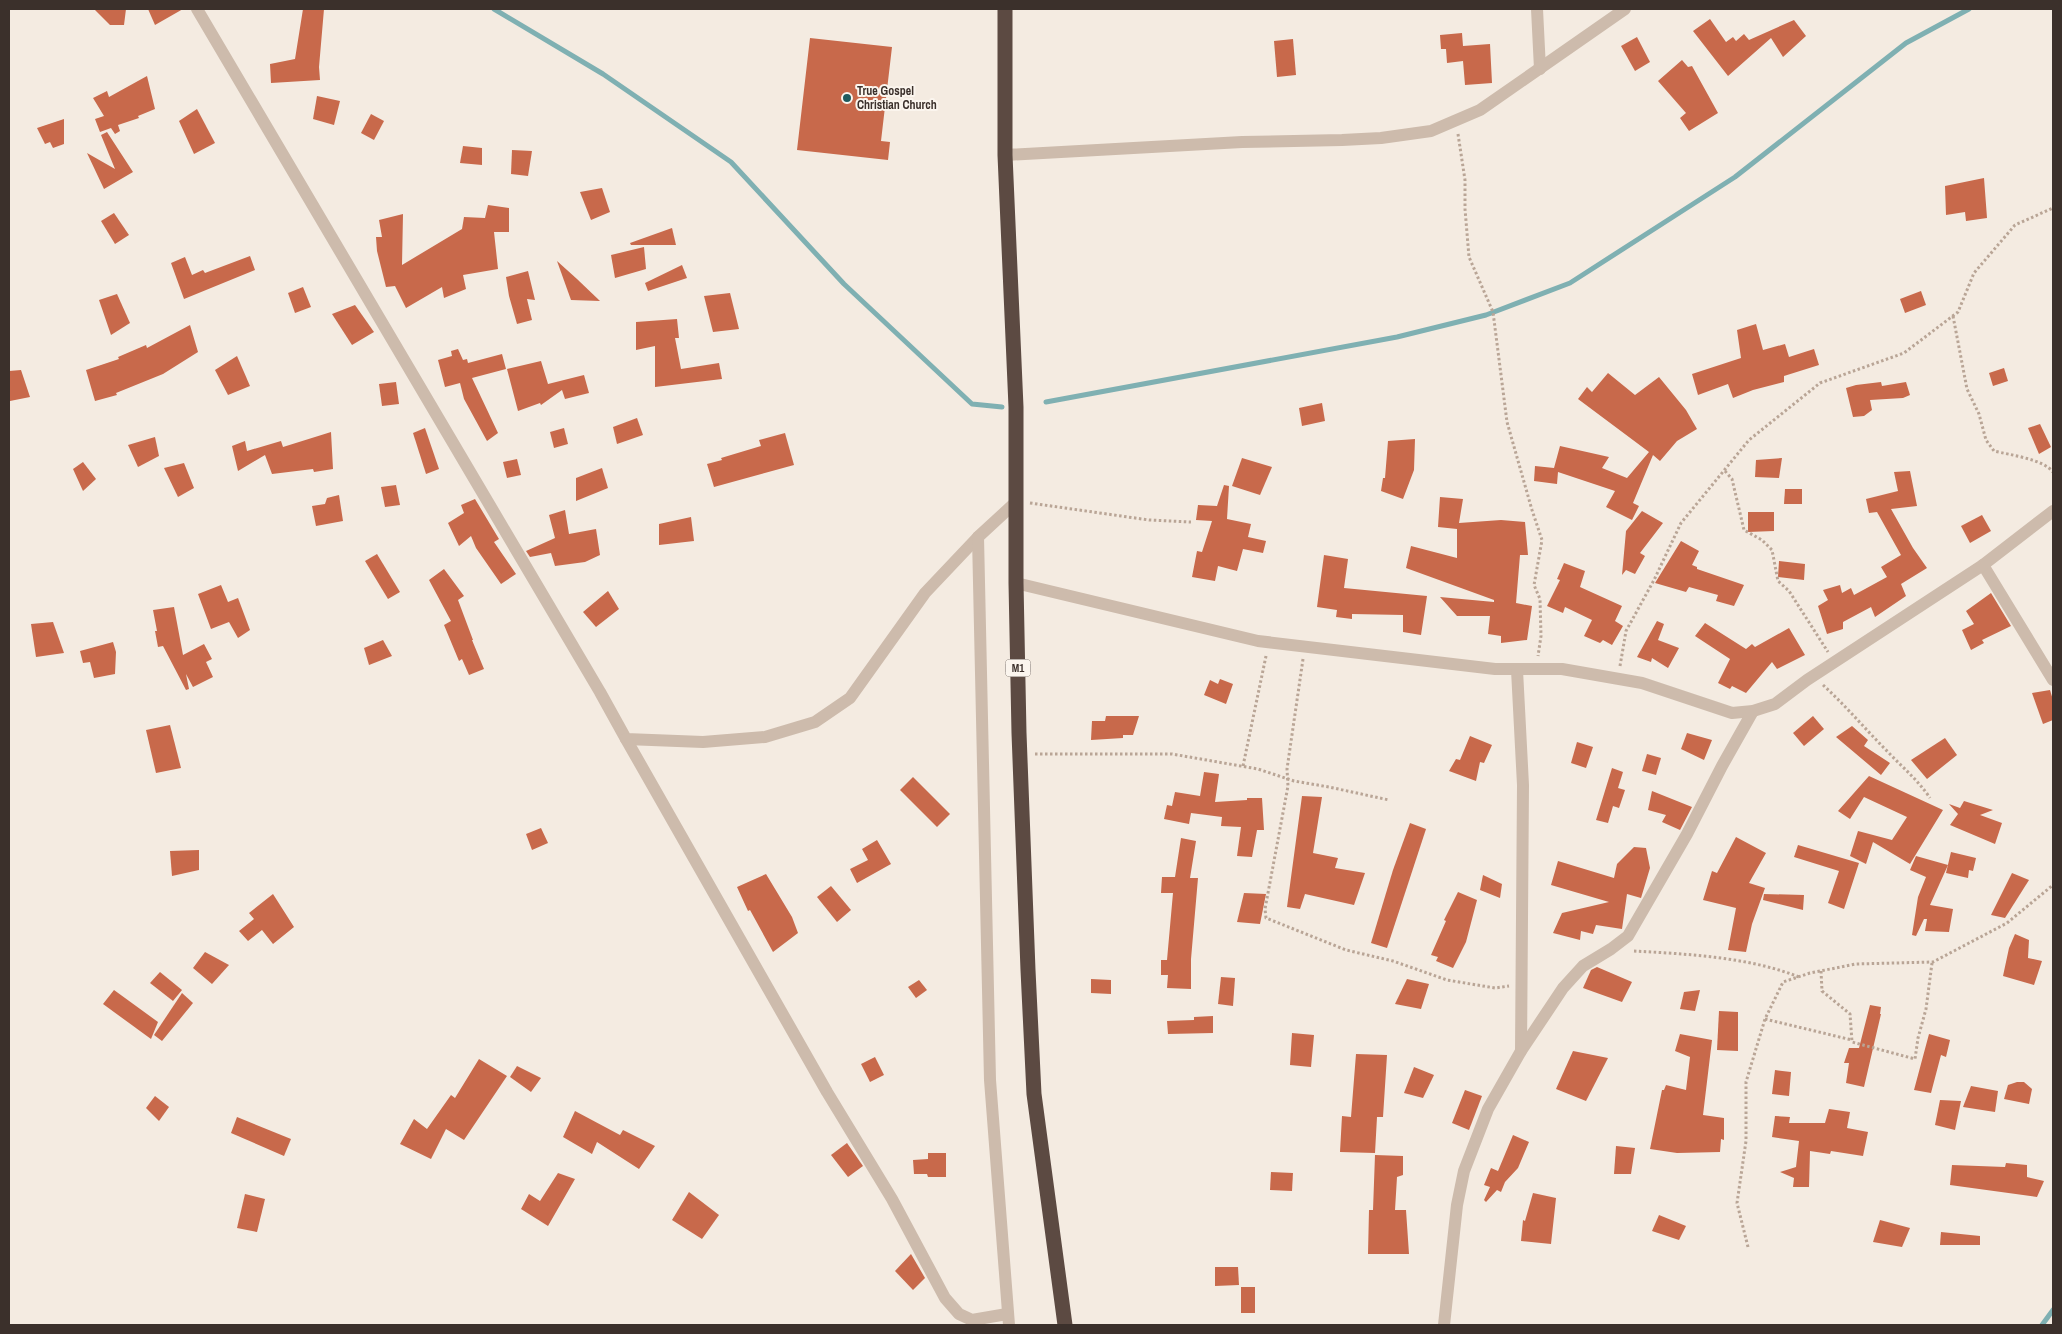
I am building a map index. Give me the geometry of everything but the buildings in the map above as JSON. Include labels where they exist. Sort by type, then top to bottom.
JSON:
[{"type":"highway","name":"M1","points":[[1005,9],[1005,155],[1016,406],[1016,583],[1019,733],[1034,1094],[1065,1325]]},
{"type":"street","points":[[197,9],[581,659],[828,1092],[892,1198],[945,1298],[959,1314],[972,1320],[1008,1319],[990,1080],[978,537]]},
{"type":"street","points":[[1537,9],[1540,69]]},
{"type":"street","points":[[1005,155],[1233,143],[1381,138],[1431,131],[1480,110],[1625,9]]},
{"type":"street","points":[[626,740],[703,742],[765,737],[815,722],[850,698],[925,593],[978,537],[1016,502]]},
{"type":"street","points":[[1016,583],[1269,642],[1495,669],[1562,669],[1642,683],[1732,713],[1753,711],[1775,704],[1813,676],[1983,565],[2053,511]]},
{"type":"street","points":[[1983,565],[2053,680]]},
{"type":"street","points":[[1518,670],[1523,785],[1521,1051]]},
{"type":"street","points":[[1444,1325],[1457,1204],[1464,1171],[1488,1109],[1521,1051],[1563,988],[1583,966],[1628,936],[1687,834],[1753,711]]},
{"type":"path","points":[[1456,120],[1465,180],[1465,209],[1469,257],[1493,312],[1507,422],[1542,540],[1534,585],[1540,599],[1541,636],[1536,669]]},
{"type":"path","points":[[1618,679],[1626,631],[1654,580],[1681,523],[1749,440],[1820,383],[1904,353],[1958,312],[1974,273],[2015,224],[2053,208]]},
{"type":"path","points":[[1952,316],[1967,390],[1979,414],[1986,440],[1994,451],[2030,459],[2053,472]]},
{"type":"path","points":[[1725,471],[1732,479],[1744,530],[1762,540],[1772,550],[1778,580],[1789,591],[1829,653]]},
{"type":"path","points":[[1016,502],[1149,520],[1191,522]]},
{"type":"path","points":[[1243,766],[1259,680],[1269,642]]},
{"type":"path","points":[[1306,646],[1300,671],[1287,769],[1288,786],[1265,909],[1266,918],[1346,950],[1393,961],[1447,980],[1495,988],[1511,985]]},
{"type":"path","points":[[1813,676],[1919,782],[1930,798]]},
{"type":"path","points":[[1027,754],[1172,754],[1258,768],[1294,781],[1389,800]]},
{"type":"path","points":[[1748,1247],[1737,1203],[1746,1141],[1746,1082],[1764,1019],[1783,982],[1821,971],[1856,964],[1933,962],[2007,923],[2053,884]]},
{"type":"path","points":[[1611,949],[1689,954],[1778,968],[1799,977]]},
{"type":"path","points":[[1764,1019],[1852,1040],[1915,1059],[1918,1038],[1926,1010],[1932,963]]},
{"type":"path","points":[[1821,971],[1822,991],[1850,1014],[1852,1040]]},
{"type":"waterway","points":[[494,9],[603,74],[731,162],[844,284],[972,404],[1002,407]]},
{"type":"waterway","points":[[1046,402],[1397,337],[1486,315],[1570,283],[1735,177],[1906,43],[1969,9]]},
{"type":"waterway","points":[[2042,1325],[2053,1310]]},
{"type":"place","name":"True Gospel Christian Church","points":[[847,98]]}]
